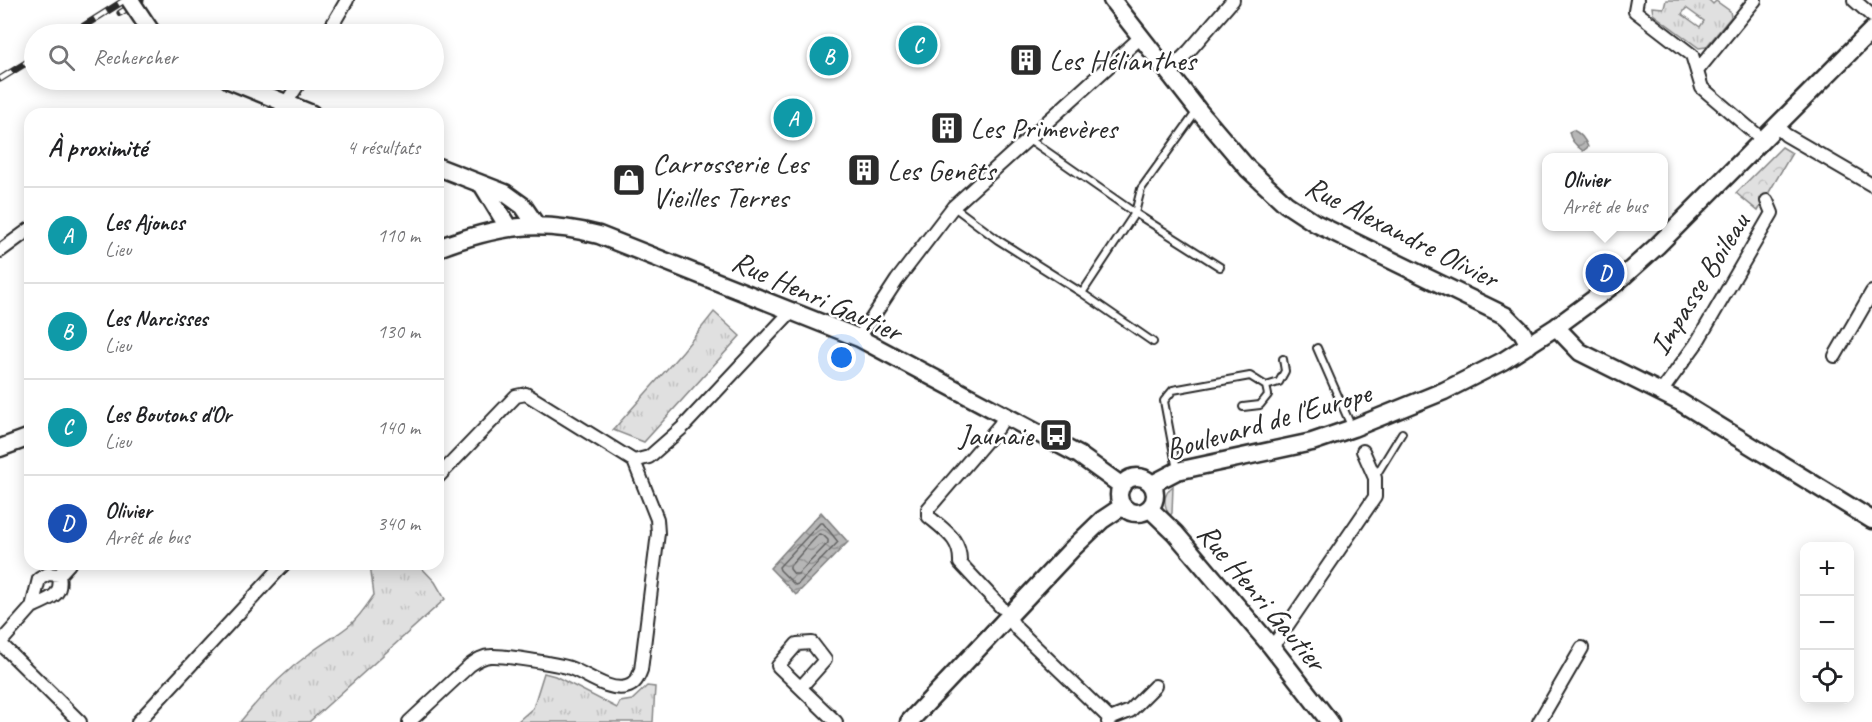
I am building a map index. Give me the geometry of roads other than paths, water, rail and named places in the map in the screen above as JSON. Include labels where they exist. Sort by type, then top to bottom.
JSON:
[{"type":"street","points":[[130,0],[146,24]]},
{"type":"street","points":[[333,24],[347,0]]},
{"type":"street","name":"Rue Alexandre Olivier","points":[[1112,0],[1248,170],[1286,204],[1315,223],[1506,316],[1522,332],[1529,345]]},
{"type":"street","points":[[1168,72],[1233,0]]},
{"type":"street","points":[[1637,0],[1635,11],[1692,55],[1702,88],[1763,140]]},
{"type":"street","points":[[1698,71],[1755,0]]},
{"type":"street","points":[[1854,0],[1872,16]]},
{"type":"street","name":"Boulevard de l'Europe","points":[[1152,484],[1178,471],[1312,442],[1353,428],[1444,391],[1529,345],[1617,282],[1657,246],[1872,30]]},
{"type":"street","points":[[859,338],[897,280],[954,207],[1141,37]]},
{"type":"street","points":[[248,90],[283,108],[295,90]]},
{"type":"street","points":[[1776,126],[1786,135],[1872,185]]},
{"type":"street","points":[[444,170],[505,193],[523,206],[536,225]]},
{"type":"street","points":[[483,186],[508,227]]},
{"type":"street","name":"Impasse Boileau","points":[[1662,393],[1696,344],[1772,213],[1767,201]]},
{"type":"street","name":"Rue Henri Gautier","points":[[444,246],[474,235],[508,227],[536,225],[569,227],[599,235],[859,338],[1079,455],[1122,486]]},
{"type":"street","points":[[0,251],[24,233]]},
{"type":"street","points":[[1835,356],[1846,325],[1872,292]]},
{"type":"street","points":[[634,461],[649,457],[682,428],[785,318],[789,310]]},
{"type":"street","points":[[1556,327],[1580,352],[1662,393],[1742,439],[1872,520]]},
{"type":"street","points":[[409,722],[470,665],[480,658],[492,656],[560,665],[601,683],[619,688],[626,687],[638,678],[641,670],[647,629],[658,533],[657,519],[634,461],[526,393],[516,396],[444,471]]},
{"type":"street","points":[[1005,416],[928,509],[928,516],[956,541],[960,549],[960,562],[1017,629],[1109,721],[1130,711],[1155,686]]},
{"type":"street","points":[[0,448],[24,439]]},
{"type":"street","points":[[1271,646],[1375,496],[1375,477],[1363,452]]},
{"type":"street","points":[[1137,477],[1148,480],[1152,484],[1156,495],[1150,509],[1139,514],[1127,511],[1119,496],[1122,486],[1131,478],[1137,477]]},
{"type":"street","points":[[909,722],[1004,611],[1102,520],[1123,506]]},
{"type":"street","name":"Rue Henri Gautier","points":[[1150,509],[1175,533],[1271,646],[1330,722]]},
{"type":"street","points":[[59,575],[64,570]]},
{"type":"street","points":[[138,722],[278,570]]},
{"type":"street","points":[[32,607],[39,579],[48,574],[59,575]]},
{"type":"street","points":[[59,575],[61,586],[58,593],[32,607],[0,643],[80,722]]},
{"type":"street","points":[[1539,722],[1582,648]]},
{"type":"street","points":[[801,687],[836,722]]},
{"type":"lane","points":[[1082,293],[1135,213],[1141,189],[1198,110]]},
{"type":"lane","points":[[1029,138],[1135,213],[1220,267]]},
{"type":"lane","points":[[954,207],[998,240],[1082,293],[1153,342]]},
{"type":"lane","points":[[1317,348],[1353,428]]},
{"type":"lane","points":[[1266,386],[1279,382],[1285,371],[1283,359]]},
{"type":"lane","points":[[1178,471],[1164,401],[1173,390],[1250,376],[1266,386],[1268,395],[1260,405],[1243,407]]},
{"type":"lane","points":[[1375,477],[1402,434]]},
{"type":"water","points":[[1573,130],[1587,144],[1588,147],[1583,151],[1571,137],[1569,132]]},
{"type":"water","points":[[821,512],[848,542],[796,595],[770,568]]},
{"type":"railway","points":[[87,24],[125,0]]},
{"type":"railway","points":[[120,13],[141,0]]},
{"type":"railway","points":[[0,79],[24,64]]},
{"type":"place","name":"Les Boutons d'Or","points":[[918,45]]},
{"type":"place","name":"Les Narcisses","points":[[829,56]]},
{"type":"place","name":"Les Hélianthes","points":[[1026,60]]},
{"type":"place","name":"Les Ajoncs","points":[[793,118]]},
{"type":"place","name":"Les Primevères","points":[[947,128]]},
{"type":"place","name":"Les Genêts","points":[[864,170]]},
{"type":"place","name":"Carrosserie Les Vieilles Terres","points":[[629,180]]},
{"type":"place","name":"Olivier","points":[[1605,273]]},
{"type":"place","name":"Jaunaie","points":[[1056,435]]}]
